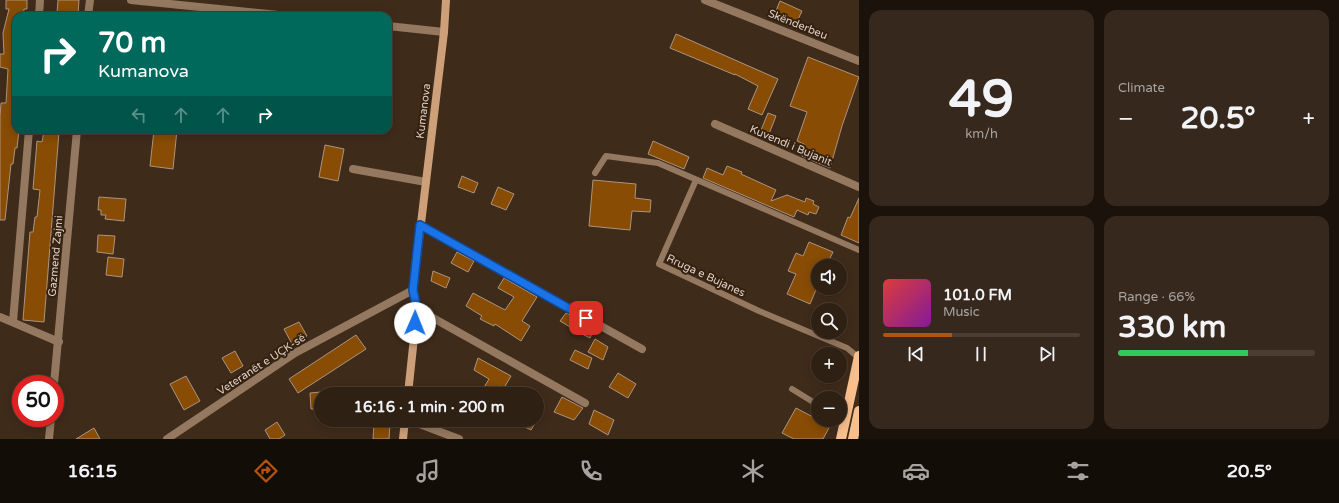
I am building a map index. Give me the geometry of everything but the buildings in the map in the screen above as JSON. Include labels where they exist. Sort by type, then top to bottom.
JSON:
[{"type":"main road","name":"Kumanova","points":[[409,387],[417,309],[413,290],[444,32],[446,0]]},
{"type":"main road","points":[[847,401],[859,357]]},
{"type":"main road","points":[[853,439],[859,412]]},
{"type":"main road","points":[[403,439],[404,427]]},
{"type":"main road","points":[[841,439],[842,427]]},
{"type":"street","points":[[39,12],[40,0]]},
{"type":"street","points":[[88,12],[90,0]]},
{"type":"street","points":[[131,0],[249,12]]},
{"type":"street","name":"Skënderbeu","points":[[705,0],[859,61]]},
{"type":"street","points":[[392,26],[444,32]]},
{"type":"street","name":"Kuvendi i Bujanit","points":[[715,124],[859,187]]},
{"type":"street","points":[[14,322],[30,134]]},
{"type":"street","name":"Gazmend Zajmi","points":[[55,375],[78,134]]},
{"type":"street","points":[[353,169],[426,182]]},
{"type":"street","points":[[420,225],[642,349]]},
{"type":"street","name":"Veteranët e UÇK-së","points":[[167,439],[295,353],[413,290]]},
{"type":"street","points":[[417,309],[585,403]]},
{"type":"street","points":[[0,317],[59,342]]},
{"type":"street","points":[[49,439],[50,427]]},
{"type":"street","points":[[427,427],[459,439]]},
{"type":"lane","points":[[595,173],[606,156],[658,163],[796,221],[859,250]]},
{"type":"lane","name":"Rruga e Bujanes","points":[[696,180],[658,264],[759,311],[847,348],[859,357]]},
{"type":"lane","points":[[792,389],[811,401]]},
{"type":"route","points":[[415,323],[417,309],[413,290],[420,225],[586,318]]}]
